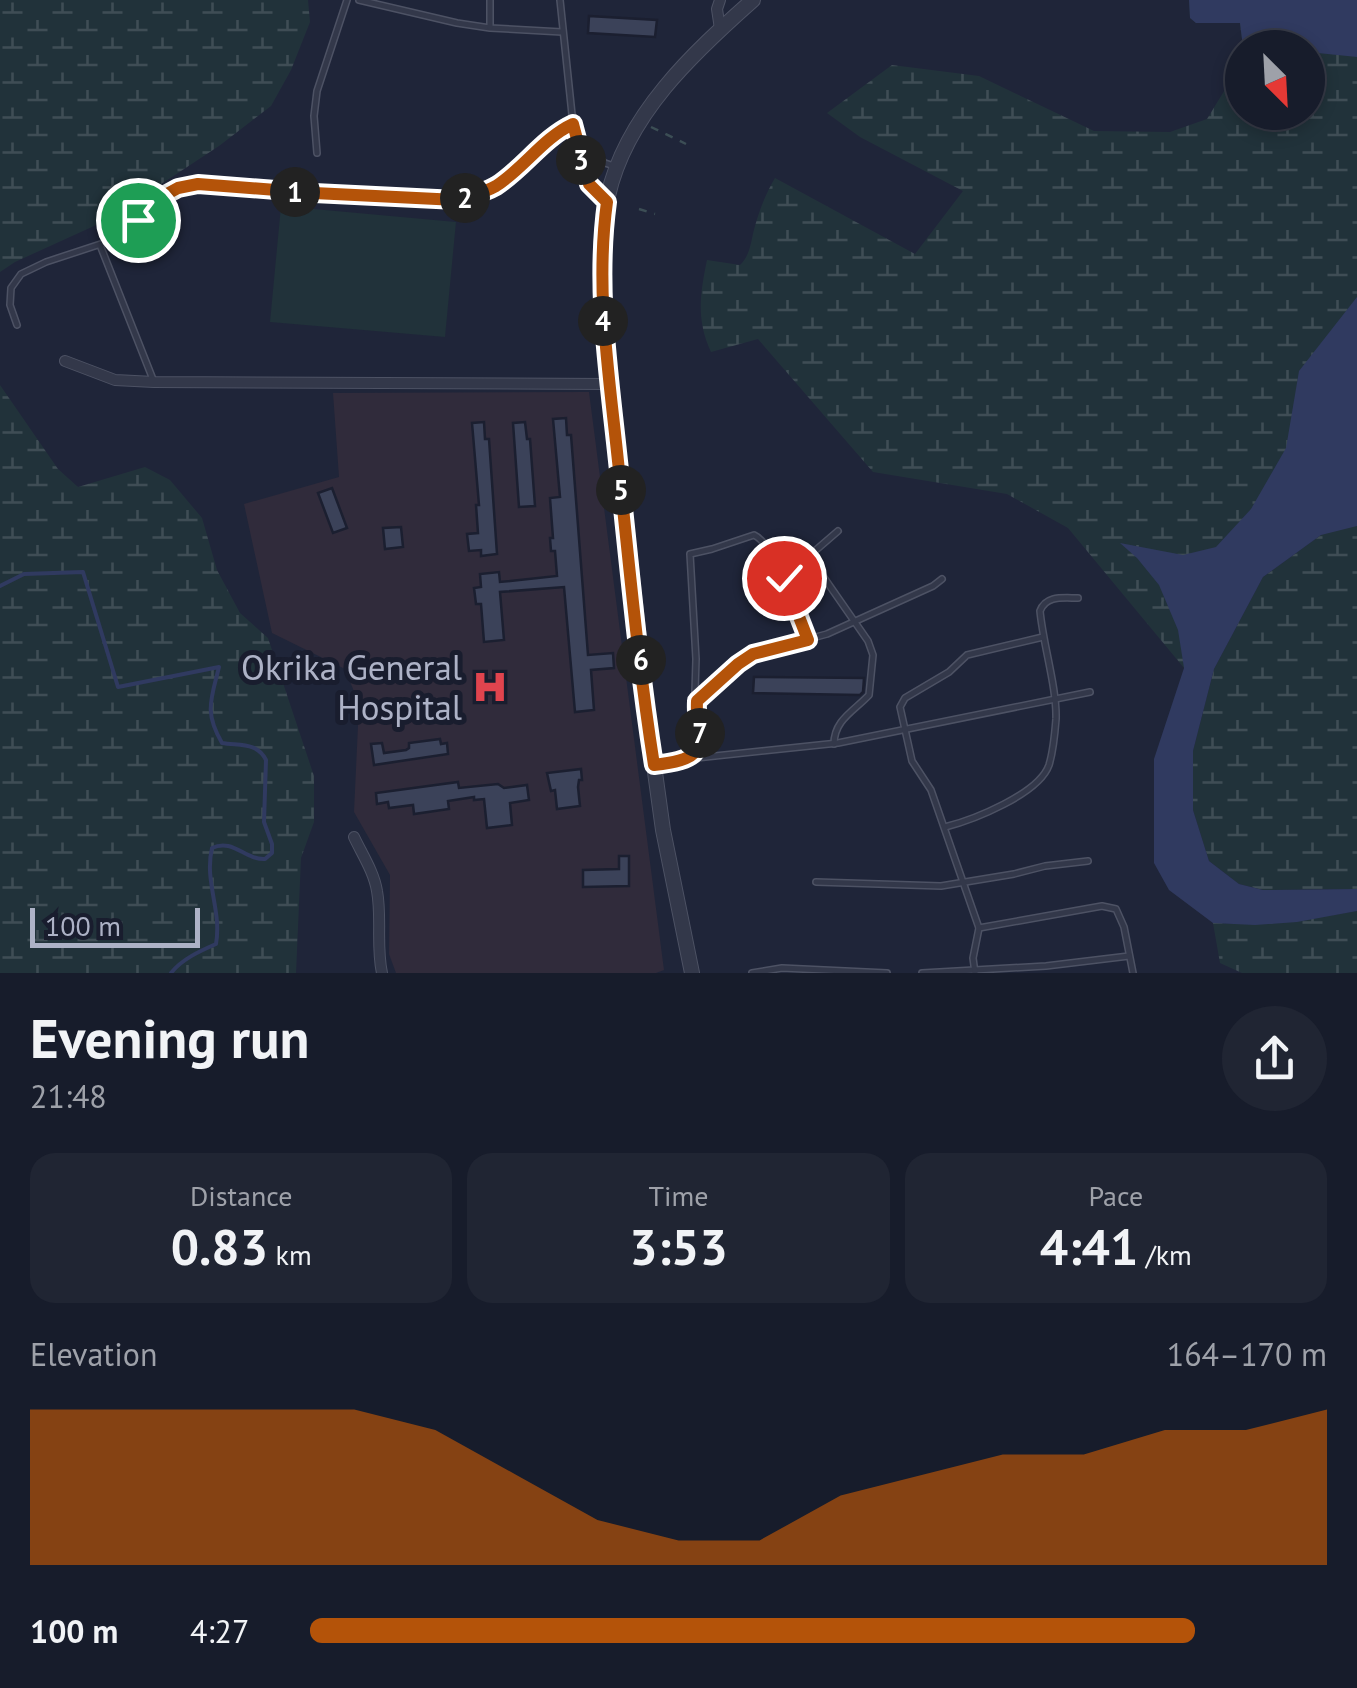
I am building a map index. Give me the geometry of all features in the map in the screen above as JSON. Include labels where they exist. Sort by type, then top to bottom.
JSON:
[{"type":"street","points":[[720,0],[720,29]]},
{"type":"street","points":[[692,973],[674,896],[654,765],[601,296],[602,245],[607,202],[618,168],[641,122],[672,79],[753,0]]},
{"type":"street","points":[[64,362],[115,380],[154,382],[610,384]]},
{"type":"street","points":[[354,838],[376,885],[382,973]]},
{"type":"lane","points":[[317,154],[317,91],[347,0]]},
{"type":"lane","points":[[359,0],[457,23],[562,32]]},
{"type":"lane","points":[[490,0],[490,28]]},
{"type":"lane","points":[[560,0],[573,124],[589,184],[607,202]]},
{"type":"lane","points":[[17,325],[10,304],[11,288],[21,274],[128,235],[156,200],[178,188],[198,184],[457,200],[494,187],[548,140],[573,124]]},
{"type":"lane","points":[[580,143],[618,168]]},
{"type":"lane","points":[[100,245],[154,382]]},
{"type":"lane","points":[[834,744],[834,732],[844,718],[869,695],[873,655],[868,641],[810,556],[838,532]]},
{"type":"lane","points":[[687,759],[697,750],[700,736],[690,554],[754,535],[762,539],[784,578],[808,640]]},
{"type":"lane","points":[[697,701],[753,654],[808,640],[942,579]]},
{"type":"lane","points":[[945,827],[1002,806],[1049,767],[1056,718],[1040,611],[1051,599],[1078,598]]},
{"type":"lane","points":[[974,971],[979,928],[931,790],[912,762],[900,707],[905,698],[949,672],[968,654],[1043,636]]},
{"type":"lane","points":[[654,765],[834,744],[1090,692]]},
{"type":"lane","points":[[816,882],[941,886],[1088,861]]},
{"type":"lane","points":[[979,928],[1102,906],[1116,909],[1133,973]]},
{"type":"lane","points":[[922,973],[1046,966],[1129,956]]},
{"type":"lane","points":[[752,973],[782,968],[886,973]]},
{"type":"path","points":[[641,122],[686,144]]},
{"type":"path","points":[[639,208],[655,214]]},
{"type":"shaded area","name":"Okrika General Hospital","points":[[589,392],[664,970],[396,973],[389,954],[390,875],[354,812],[359,704],[345,669],[272,633],[244,504],[339,477],[333,393]]},
{"type":"green space","points":[[0,0],[308,0],[310,22],[271,106],[219,146],[105,221],[0,272]]},
{"type":"green space","points":[[1189,0],[1357,0],[1357,460],[1184,668],[1068,528],[1007,494],[873,472],[758,339],[711,352],[701,307],[707,260],[740,265],[744,261],[775,178],[915,254],[963,191],[860,137],[827,113],[892,65],[979,76],[1094,131],[1170,132],[1207,119],[1225,90],[1225,130],[1325,130],[1325,30],[1241,30],[1240,23],[1196,23],[1190,18]]},
{"type":"green space","points":[[281,206],[456,222],[445,337],[270,322]]},
{"type":"green space","points":[[0,385],[58,469],[78,487],[145,467],[170,480],[202,518],[217,570],[240,613],[268,638],[314,776],[314,822],[301,858],[296,973],[0,973]]},
{"type":"green space","points":[[1357,499],[1357,889],[1263,890],[1239,884],[1209,861],[1193,810],[1193,751],[1214,669],[1263,577],[1321,535]]},
{"type":"green space","points":[[1357,911],[1357,973],[1242,973],[1220,963],[1213,923],[1285,921]]},
{"type":"water","points":[[1189,0],[1357,0],[1357,57],[1325,54],[1325,30],[1241,30],[1240,23],[1196,23],[1190,18]]},
{"type":"water","points":[[1357,297],[1357,526],[1321,535],[1263,577],[1214,669],[1193,751],[1193,810],[1209,861],[1239,884],[1263,890],[1357,889],[1357,911],[1297,922],[1213,923],[1169,890],[1154,863],[1154,759],[1184,668],[1178,630],[1159,585],[1120,543],[1183,555],[1216,547],[1251,509],[1286,448],[1299,371]]},
{"type":"building","points":[[589,16],[657,20],[655,37],[588,33]]},
{"type":"building","points":[[566,418],[567,435],[571,435],[588,655],[613,653],[614,668],[591,670],[594,710],[575,712],[564,587],[500,592],[504,640],[484,642],[481,604],[476,604],[474,588],[481,587],[480,574],[499,572],[500,582],[557,576],[550,538],[550,498],[560,497],[553,419]]},
{"type":"building","points":[[484,422],[485,439],[489,439],[497,554],[481,556],[481,550],[469,551],[467,534],[478,533],[472,423]]},
{"type":"building","points":[[525,422],[535,506],[519,507],[513,423]]},
{"type":"building","points":[[332,488],[347,528],[333,533],[318,493]]},
{"type":"building","points":[[401,527],[403,547],[385,549],[383,528]]},
{"type":"building","points":[[754,677],[864,678],[863,692],[753,693]]},
{"type":"building","points":[[440,739],[441,744],[447,743],[448,754],[374,765],[371,744],[382,743],[384,753],[406,750],[409,743]]},
{"type":"building","points":[[581,769],[580,806],[557,809],[555,790],[551,791],[547,773]]},
{"type":"building","points":[[458,782],[459,788],[527,785],[529,800],[510,803],[512,825],[487,828],[484,799],[448,801],[449,809],[414,814],[413,805],[389,808],[388,802],[377,804],[376,793]]},
{"type":"building","points":[[619,856],[629,856],[629,886],[583,887],[583,870],[619,869]]},
{"type":"waterway","points":[[0,586],[24,574],[83,572],[118,687],[219,667],[211,706],[216,732],[222,743],[253,748],[266,760],[264,822],[272,853],[265,859],[233,847],[212,848],[210,873],[217,919],[216,944],[171,973]]},
{"type":"place","name":"Okrika General Hospital","points":[[490,687]]},
{"type":"route","points":[[138,220],[156,200],[178,188],[198,184],[457,200],[494,187],[563,128],[573,124],[589,184],[607,202],[601,296],[654,765],[676,763],[697,750],[697,701],[738,664],[753,654],[808,640],[784,578]]}]
